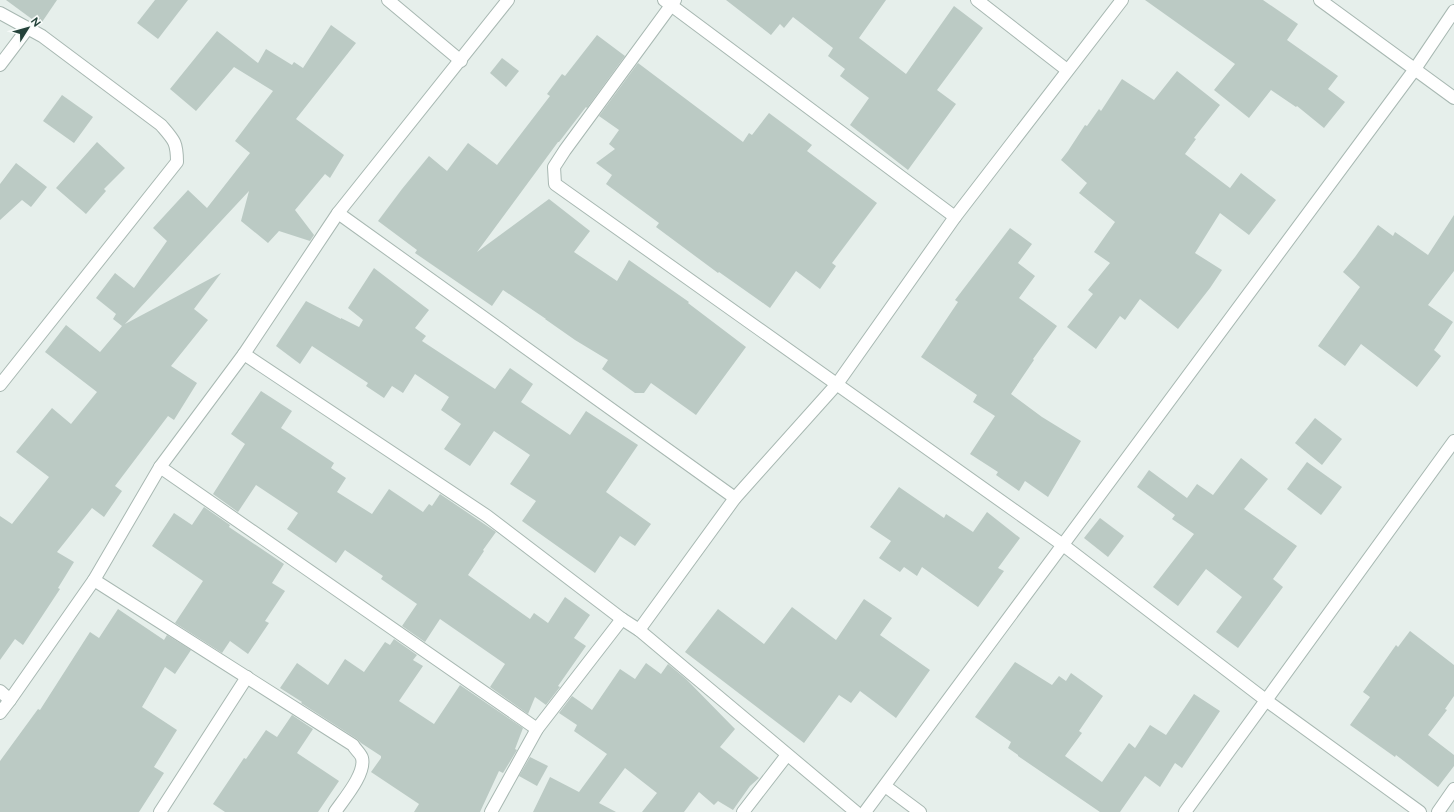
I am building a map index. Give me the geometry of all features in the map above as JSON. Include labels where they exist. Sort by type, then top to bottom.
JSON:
[{"type":"street","points":[[388,0],[461,60]]},
{"type":"street","points":[[0,712],[94,580],[160,467],[244,354],[338,213],[508,0]]},
{"type":"street","points":[[977,0],[1067,70]]},
{"type":"street","points":[[639,630],[735,498],[836,384],[955,217],[1122,0]]},
{"type":"street","points":[[1320,0],[1454,98]]},
{"type":"street","points":[[955,217],[670,2],[554,167],[555,184],[1063,545],[1266,701],[1420,812]]},
{"type":"street","points":[[866,812],[1415,69],[1454,11]]},
{"type":"street","points":[[0,13],[42,36],[161,125],[174,140],[177,149],[177,162],[0,385]]},
{"type":"street","points":[[0,65],[28,28]]},
{"type":"street","points":[[338,213],[735,498]]},
{"type":"street","points":[[244,354],[487,516],[622,619],[639,630],[856,812]]},
{"type":"street","points":[[1185,812],[1454,441]]},
{"type":"street","points":[[160,467],[537,729]]},
{"type":"street","points":[[94,580],[353,745],[362,758],[361,770],[354,784],[335,812]]},
{"type":"street","points":[[491,812],[537,729],[622,619]]},
{"type":"street","points":[[160,812],[247,677]]},
{"type":"street","points":[[0,691],[10,700]]},
{"type":"street","points":[[744,812],[787,755]]},
{"type":"street","points":[[885,786],[920,812]]},
{"type":"street","points":[[1438,812],[1454,789]]},
{"type":"building","points":[[6,0],[57,0],[40,25]]},
{"type":"building","points":[[155,0],[188,0],[158,39],[137,23]]},
{"type":"building","points":[[726,0],[886,0],[859,38],[906,74],[954,6],[983,28],[937,90],[956,104],[908,170],[850,125],[869,98],[840,76],[845,69],[828,56],[833,48],[793,17],[784,28],[780,24],[771,35]]},
{"type":"building","points":[[1145,0],[1263,0],[1298,24],[1287,40],[1338,76],[1328,89],[1345,102],[1324,128],[1297,106],[1296,107],[1271,90],[1249,118],[1214,90],[1235,64]]},
{"type":"building","points":[[331,25],[356,43],[296,119],[344,155],[330,178],[325,174],[295,210],[314,235],[310,241],[279,231],[268,243],[241,221],[249,191],[125,324],[221,273],[194,309],[208,320],[171,366],[197,383],[174,420],[168,416],[115,486],[122,491],[104,517],[92,508],[57,552],[74,562],[58,588],[60,589],[23,645],[15,639],[0,660],[0,516],[12,524],[49,477],[16,452],[52,408],[71,424],[97,392],[45,352],[66,325],[100,352],[122,326],[113,319],[116,314],[96,298],[115,273],[134,288],[167,241],[153,228],[188,190],[207,208],[250,153],[235,141],[273,91],[234,67],[196,111],[170,89],[217,31],[258,63],[266,49],[292,65],[294,62],[303,68]]},
{"type":"building","points":[[597,35],[625,56],[587,108],[586,107],[558,142],[477,252],[549,199],[590,231],[574,252],[617,281],[629,260],[689,302],[688,303],[746,347],[696,415],[651,383],[644,393],[635,393],[602,369],[608,360],[575,340],[503,290],[492,306],[415,253],[417,250],[378,221],[429,156],[447,171],[468,143],[497,165],[550,96],[547,94],[562,74],[565,76]]},
{"type":"building","points":[[502,58],[519,71],[506,87],[490,73]]},
{"type":"building","points":[[638,63],[743,142],[749,133],[752,135],[769,113],[812,145],[807,151],[877,203],[832,263],[836,266],[820,289],[796,271],[770,308],[719,272],[718,273],[656,227],[659,223],[606,184],[612,175],[596,163],[615,149],[609,144],[619,130],[599,116]]},
{"type":"building","points":[[1177,71],[1220,105],[1194,138],[1196,139],[1185,154],[1230,188],[1241,173],[1276,200],[1249,235],[1220,213],[1195,253],[1222,270],[1178,329],[1140,299],[1125,320],[1120,316],[1096,349],[1067,327],[1093,294],[1088,290],[1110,263],[1094,252],[1115,222],[1079,193],[1087,183],[1061,160],[1085,125],[1087,126],[1099,109],[1101,111],[1122,79],[1154,100]]},
{"type":"building","points":[[62,95],[93,117],[74,143],[43,121]]},
{"type":"building","points":[[97,142],[125,168],[104,189],[106,191],[86,214],[56,188]]},
{"type":"building","points":[[16,163],[47,187],[31,207],[22,200],[0,220],[0,184]]},
{"type":"building","points":[[1454,215],[1454,271],[1428,305],[1453,322],[1434,350],[1441,356],[1417,387],[1361,344],[1345,366],[1318,346],[1360,287],[1343,272],[1378,225],[1393,236],[1395,232],[1428,255]]},
{"type":"building","points":[[1010,228],[1032,244],[1018,263],[1035,276],[1019,298],[1057,326],[1033,359],[1034,360],[1011,394],[1042,417],[1081,441],[1048,497],[1025,481],[1019,491],[996,475],[998,472],[970,454],[995,416],[973,402],[977,395],[921,357],[958,302],[955,300]]},
{"type":"building","points":[[374,268],[429,310],[415,328],[426,336],[422,341],[495,389],[510,368],[533,384],[521,402],[570,435],[586,411],[638,445],[606,492],[651,524],[635,546],[620,536],[595,573],[522,521],[536,501],[510,484],[530,455],[494,431],[470,466],[444,449],[461,424],[441,410],[449,397],[415,374],[403,393],[392,386],[384,398],[366,386],[368,383],[312,346],[300,364],[276,346],[306,301],[359,327],[363,320],[348,308]]},
{"type":"building","points":[[261,391],[292,411],[281,428],[334,463],[331,468],[346,478],[337,492],[372,514],[389,489],[423,512],[429,504],[432,506],[440,494],[496,532],[468,575],[530,619],[534,613],[548,623],[565,597],[590,615],[574,638],[586,646],[558,686],[560,687],[546,705],[535,697],[528,714],[490,687],[505,664],[440,619],[425,642],[402,626],[417,604],[381,579],[383,576],[345,550],[336,563],[287,529],[298,513],[256,485],[238,512],[213,494],[245,444],[231,434]]},
{"type":"building","points":[[1315,418],[1342,439],[1322,465],[1295,443]]},
{"type":"building","points":[[1241,458],[1268,479],[1244,509],[1297,546],[1273,579],[1283,587],[1238,648],[1216,632],[1242,597],[1206,569],[1178,606],[1153,587],[1194,534],[1172,519],[1175,515],[1137,487],[1149,470],[1187,498],[1197,484],[1213,495]]},
{"type":"building","points":[[1307,462],[1342,487],[1321,515],[1287,489]]},
{"type":"building","points":[[899,487],[944,518],[946,514],[973,532],[987,512],[1020,538],[998,568],[1004,571],[978,607],[922,567],[917,576],[904,567],[900,572],[879,558],[891,541],[870,527]]},
{"type":"building","points":[[204,507],[230,525],[229,527],[284,564],[272,583],[285,591],[265,621],[269,623],[248,654],[230,641],[222,653],[175,623],[203,581],[152,546],[174,513],[192,525]]},
{"type":"building","points":[[1100,518],[1124,536],[1108,557],[1084,538]]},
{"type":"building","points":[[864,599],[892,618],[880,635],[930,670],[896,718],[860,691],[851,703],[839,695],[804,743],[685,652],[718,609],[764,644],[792,607],[836,640]]},
{"type":"building","points":[[118,609],[164,640],[167,635],[191,650],[175,674],[165,667],[142,707],[177,730],[154,767],[164,773],[139,812],[0,812],[0,761],[38,709],[40,710],[90,632],[99,638]]},
{"type":"building","points":[[1410,631],[1454,665],[1454,696],[1445,709],[1447,710],[1428,735],[1454,755],[1454,766],[1438,787],[1396,755],[1395,757],[1350,725],[1370,697],[1363,692],[1396,645],[1398,647]]},
{"type":"building","points":[[394,639],[417,655],[413,660],[423,666],[399,701],[434,724],[460,685],[523,728],[515,749],[517,750],[503,773],[499,771],[480,812],[414,812],[419,804],[371,772],[381,756],[280,688],[297,663],[328,685],[345,659],[364,672],[385,642],[390,645]]},
{"type":"building","points":[[1015,662],[1052,685],[1059,676],[1066,681],[1071,673],[1103,696],[1079,731],[1082,733],[1065,756],[1102,782],[1129,743],[1135,748],[1150,725],[1166,735],[1194,694],[1220,711],[1182,768],[1175,763],[1160,787],[1145,776],[1120,812],[1100,812],[1018,756],[1008,748],[1011,742],[975,717]]},
{"type":"building","points":[[646,663],[661,674],[668,664],[686,679],[735,729],[720,747],[759,778],[750,786],[733,810],[718,801],[714,805],[699,792],[684,812],[642,812],[657,793],[625,768],[599,803],[616,812],[533,812],[550,777],[579,792],[607,754],[574,731],[577,725],[559,713],[572,696],[592,710],[620,669],[635,679]]},
{"type":"building","points":[[292,715],[313,729],[297,753],[339,781],[318,812],[225,812],[213,804],[244,758],[246,759],[266,730],[277,737]]},
{"type":"building","points":[[530,757],[548,766],[537,786],[519,776]]}]
